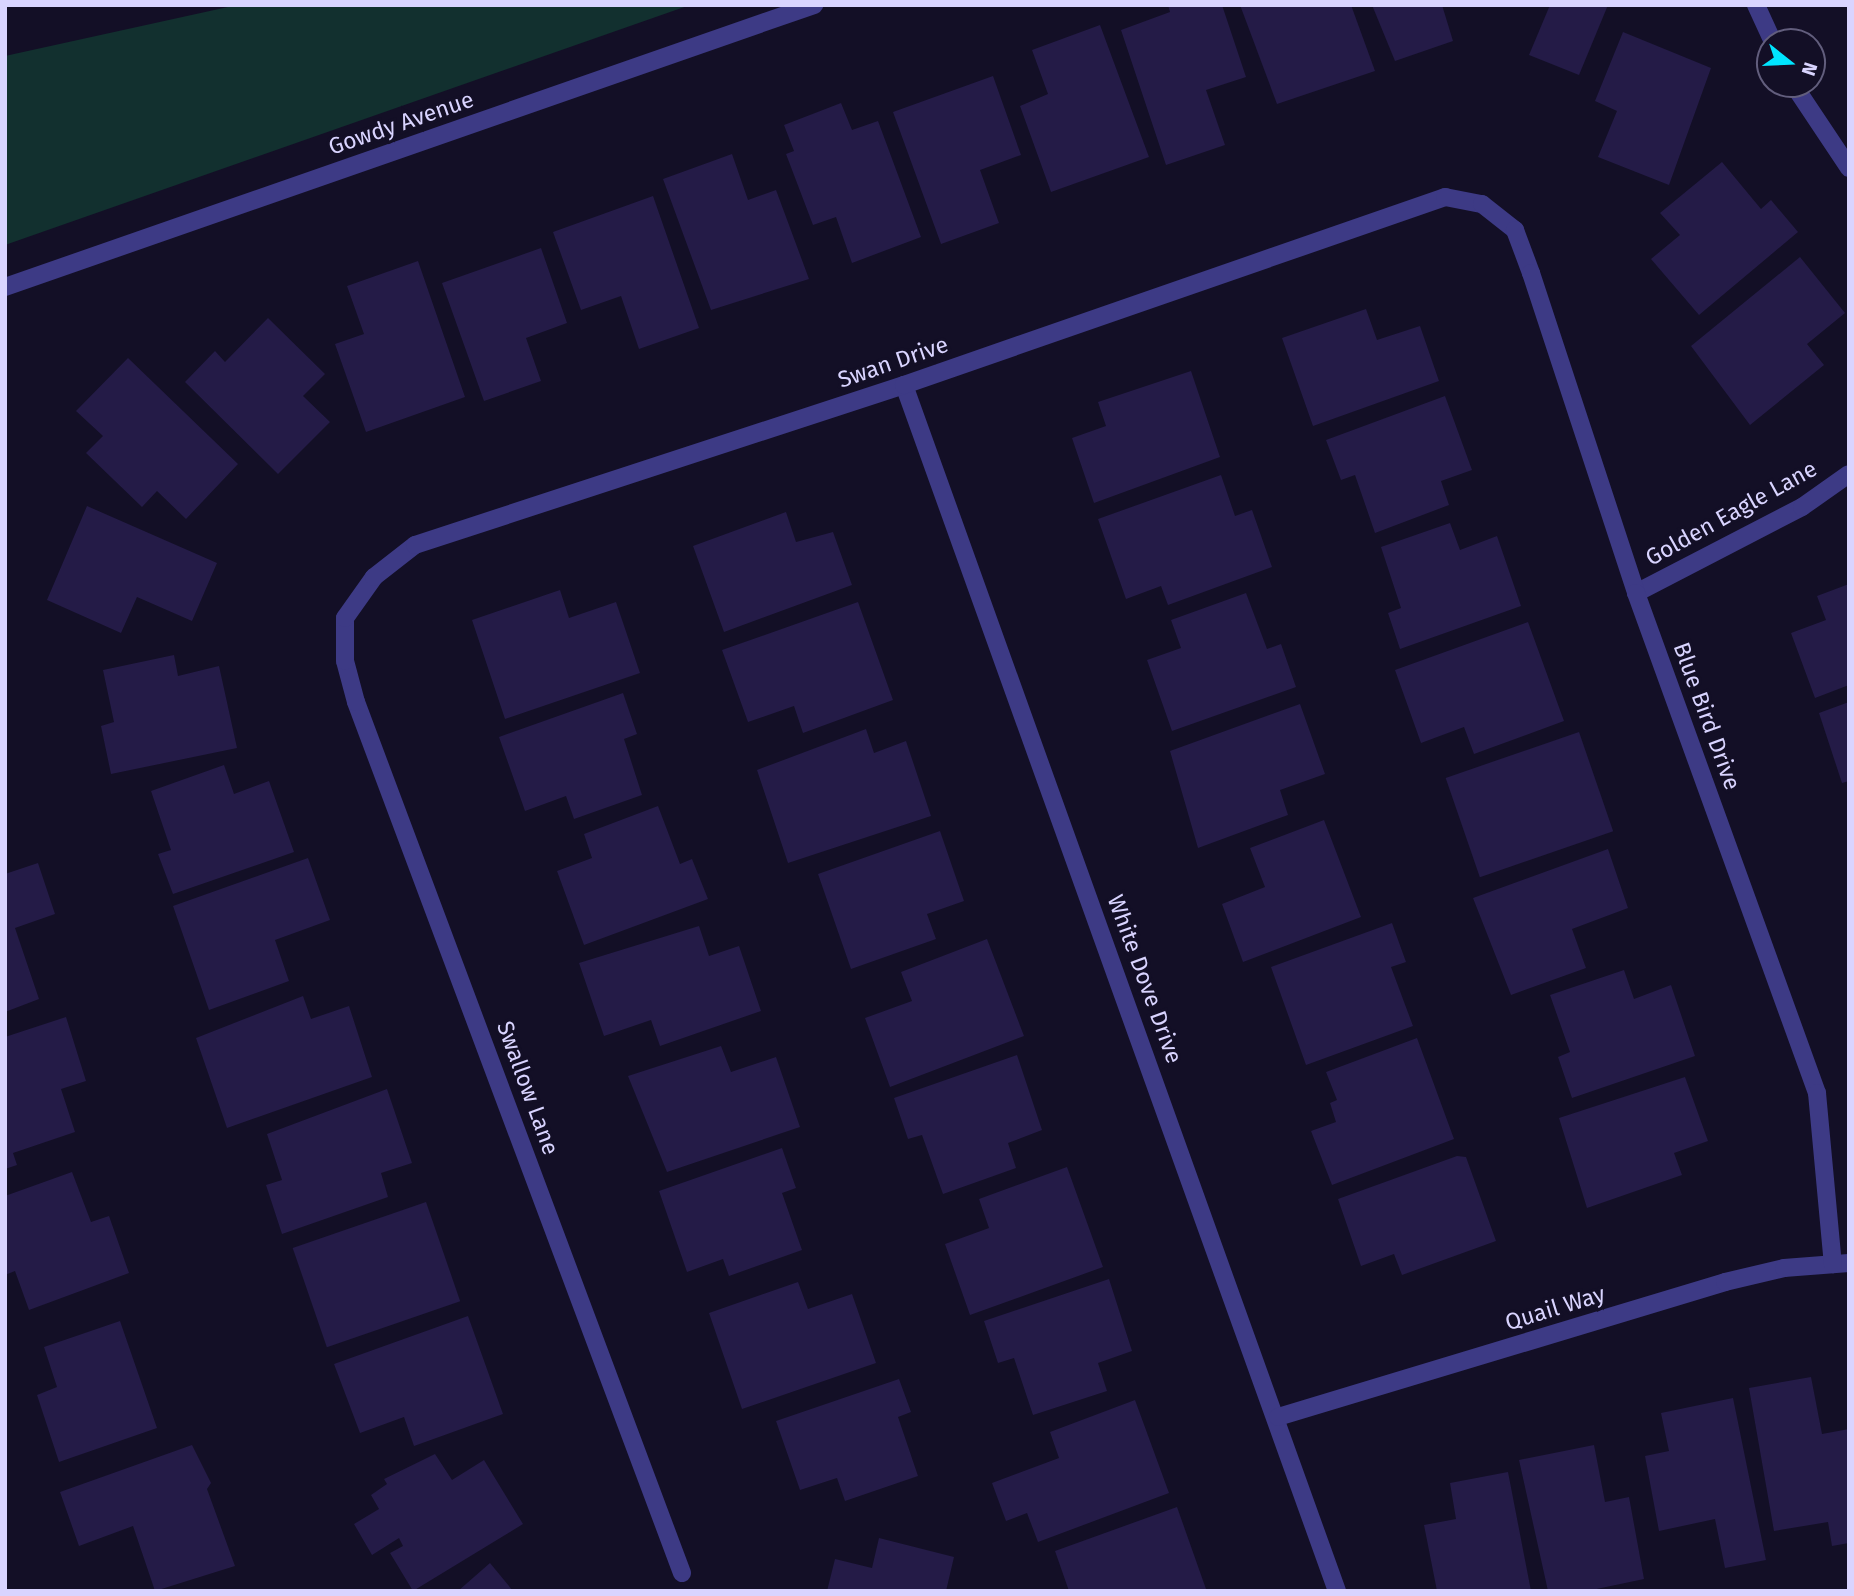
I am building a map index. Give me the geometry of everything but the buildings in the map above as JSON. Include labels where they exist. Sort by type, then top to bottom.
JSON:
[{"type":"street","name":"Gowdy Avenue","points":[[5,287],[814,5]]},
{"type":"street","points":[[1756,5],[1767,28]]},
{"type":"street","points":[[1802,98],[1849,167]]},
{"type":"street","name":"Swan Drive","points":[[345,618],[374,577],[415,545],[904,385],[1418,205],[1445,197],[1482,204]]},
{"type":"street","name":"Blue Bird Drive","points":[[1482,204],[1515,230],[1636,593],[1817,1093],[1841,1264]]},
{"type":"street","name":"White Dove Drive","points":[[904,385],[1278,1417],[1337,1591]]},
{"type":"street","name":"Golden Eagle Lane","points":[[1636,593],[1802,507],[1849,474]]},
{"type":"street","name":"Swallow Lane","points":[[345,618],[345,661],[356,702],[682,1573]]},
{"type":"street","name":"Quail Way","points":[[1278,1417],[1725,1282],[1841,1264]]},
{"type":"green space","points":[[237,5],[690,5],[5,245],[5,56]]}]
